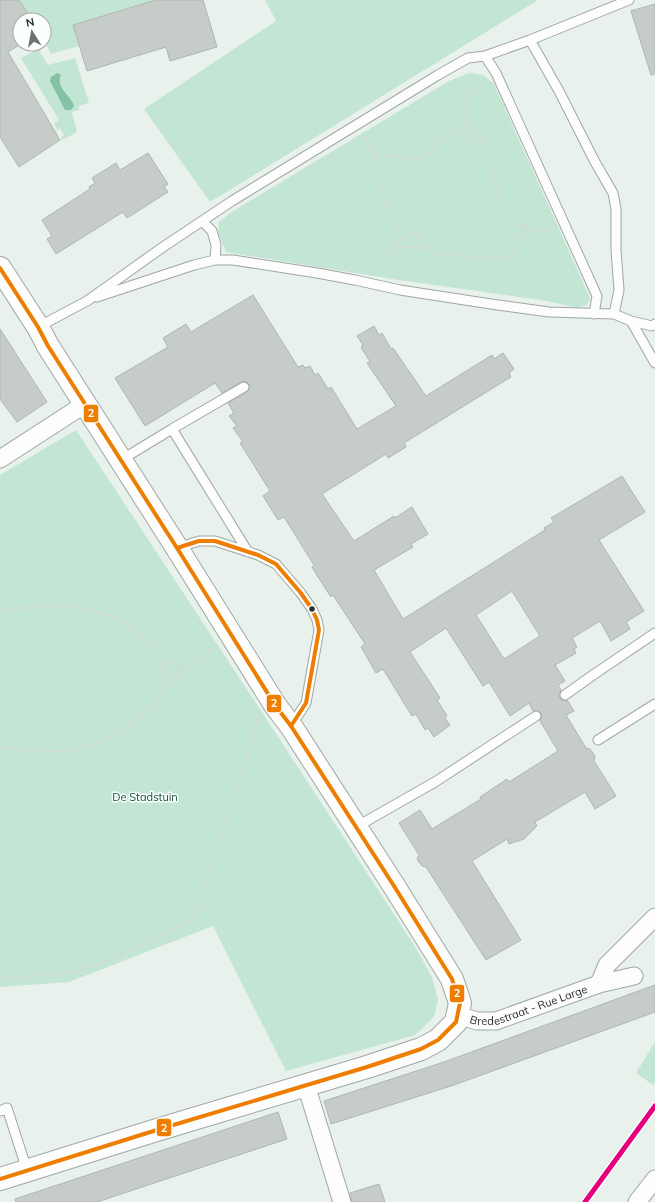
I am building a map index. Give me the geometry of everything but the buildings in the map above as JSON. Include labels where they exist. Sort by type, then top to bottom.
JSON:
[{"type":"street","points":[[0,268],[231,636],[275,705],[291,726],[452,979],[460,1003],[456,1022],[438,1040],[421,1049],[367,1067],[0,1179]]},
{"type":"street","points":[[0,459],[85,404]]},
{"type":"street","name":"Bredestraat - Rue Large","points":[[599,984],[607,965],[655,917]]},
{"type":"street","name":"Bredestraat - Rue Large","points":[[457,1015],[477,1020],[496,1021],[599,984],[634,976]]},
{"type":"street","points":[[306,1085],[342,1202]]},
{"type":"street","points":[[637,1202],[655,1179]]},
{"type":"lane","points":[[38,327],[87,301],[163,247],[232,201],[438,74],[468,58],[485,56],[530,40],[629,0]]},
{"type":"lane","points":[[530,40],[613,193],[616,209],[616,250],[619,290],[614,314]]},
{"type":"lane","points":[[485,56],[496,73],[597,296],[590,314]]},
{"type":"lane","points":[[202,221],[212,231],[216,245],[215,260]]},
{"type":"lane","points":[[87,301],[139,282],[194,265],[215,260],[233,260],[317,273],[400,290],[491,304],[549,312],[614,314],[631,321],[652,326],[655,324]]},
{"type":"lane","points":[[631,321],[655,363]]},
{"type":"lane","points":[[121,460],[244,387]]},
{"type":"lane","points":[[172,429],[248,552]]},
{"type":"lane","points":[[177,548],[199,540],[215,541],[264,558],[276,564],[300,592],[312,609],[317,620],[319,630],[306,703],[291,726]]},
{"type":"lane","points":[[565,695],[655,633]]},
{"type":"lane","points":[[598,740],[655,704]]},
{"type":"lane","points":[[356,827],[434,782],[536,716]]},
{"type":"lane","points":[[0,1111],[7,1108],[27,1170]]},
{"type":"path","points":[[465,125],[465,111],[469,92],[473,88],[486,82],[496,73]]},
{"type":"path","points":[[358,124],[377,161],[374,172],[401,239]]},
{"type":"path","points":[[465,125],[470,126],[473,130],[471,139],[467,142],[458,139],[457,134],[457,130],[460,126],[465,125]]},
{"type":"path","points":[[375,156],[419,158],[425,156],[447,132],[457,134]]},
{"type":"path","points":[[473,135],[484,138],[505,218],[522,226],[539,230],[567,229]]},
{"type":"path","points":[[369,283],[374,269],[396,247],[401,239],[414,232],[420,238],[425,247],[435,253],[510,259],[515,250],[522,226]]},
{"type":"path","points":[[396,247],[425,247]]},
{"type":"path","points":[[0,610],[45,606],[68,607],[86,609],[120,619],[150,645],[165,665]]},
{"type":"path","points":[[181,670],[178,664],[171,662],[165,665],[163,670],[164,676],[174,680],[178,678],[181,670],[231,636]]},
{"type":"path","points":[[0,748],[38,751],[67,750],[90,744],[113,735],[142,715],[161,695],[169,679]]},
{"type":"path","points":[[0,979],[76,972],[114,957],[192,921],[246,760],[259,715],[275,705]]},
{"type":"green space","points":[[19,0],[152,1],[73,25],[79,46],[51,54],[52,12],[27,12]]},
{"type":"green space","points":[[265,0],[538,0],[210,202],[144,109],[276,21]]},
{"type":"green space","points":[[32,52],[40,52],[48,65],[75,58],[89,103],[79,106],[79,110],[72,112],[77,132],[62,140],[61,137],[64,135],[60,128],[57,130],[54,123],[59,120],[21,58]]},
{"type":"green space","points":[[469,73],[483,75],[494,84],[590,298],[587,305],[578,308],[547,301],[392,279],[226,252],[218,232],[219,222],[230,213],[449,81]]},
{"type":"green space","name":"De Stadstuin","points":[[76,430],[414,945],[432,977],[438,1000],[434,1017],[415,1035],[286,1071],[213,926],[69,982],[0,987],[0,475]]},
{"type":"green space","points":[[655,1042],[655,1082],[653,1085],[636,1073]]},
{"type":"shaded area","points":[[57,73],[61,75],[60,84],[74,106],[71,110],[65,110],[50,81],[51,77]]},
{"type":"transit line","name":"2","points":[[0,268],[275,705],[291,726],[394,886],[452,979],[460,1003],[456,1022],[438,1040],[421,1049],[367,1067],[0,1179]]},
{"type":"transit line","name":"2","points":[[177,548],[199,541],[215,541],[258,555],[276,564],[300,592],[312,609],[317,620],[319,630],[306,703],[291,726]]},
{"type":"transit line","points":[[585,1202],[655,1106]]}]
